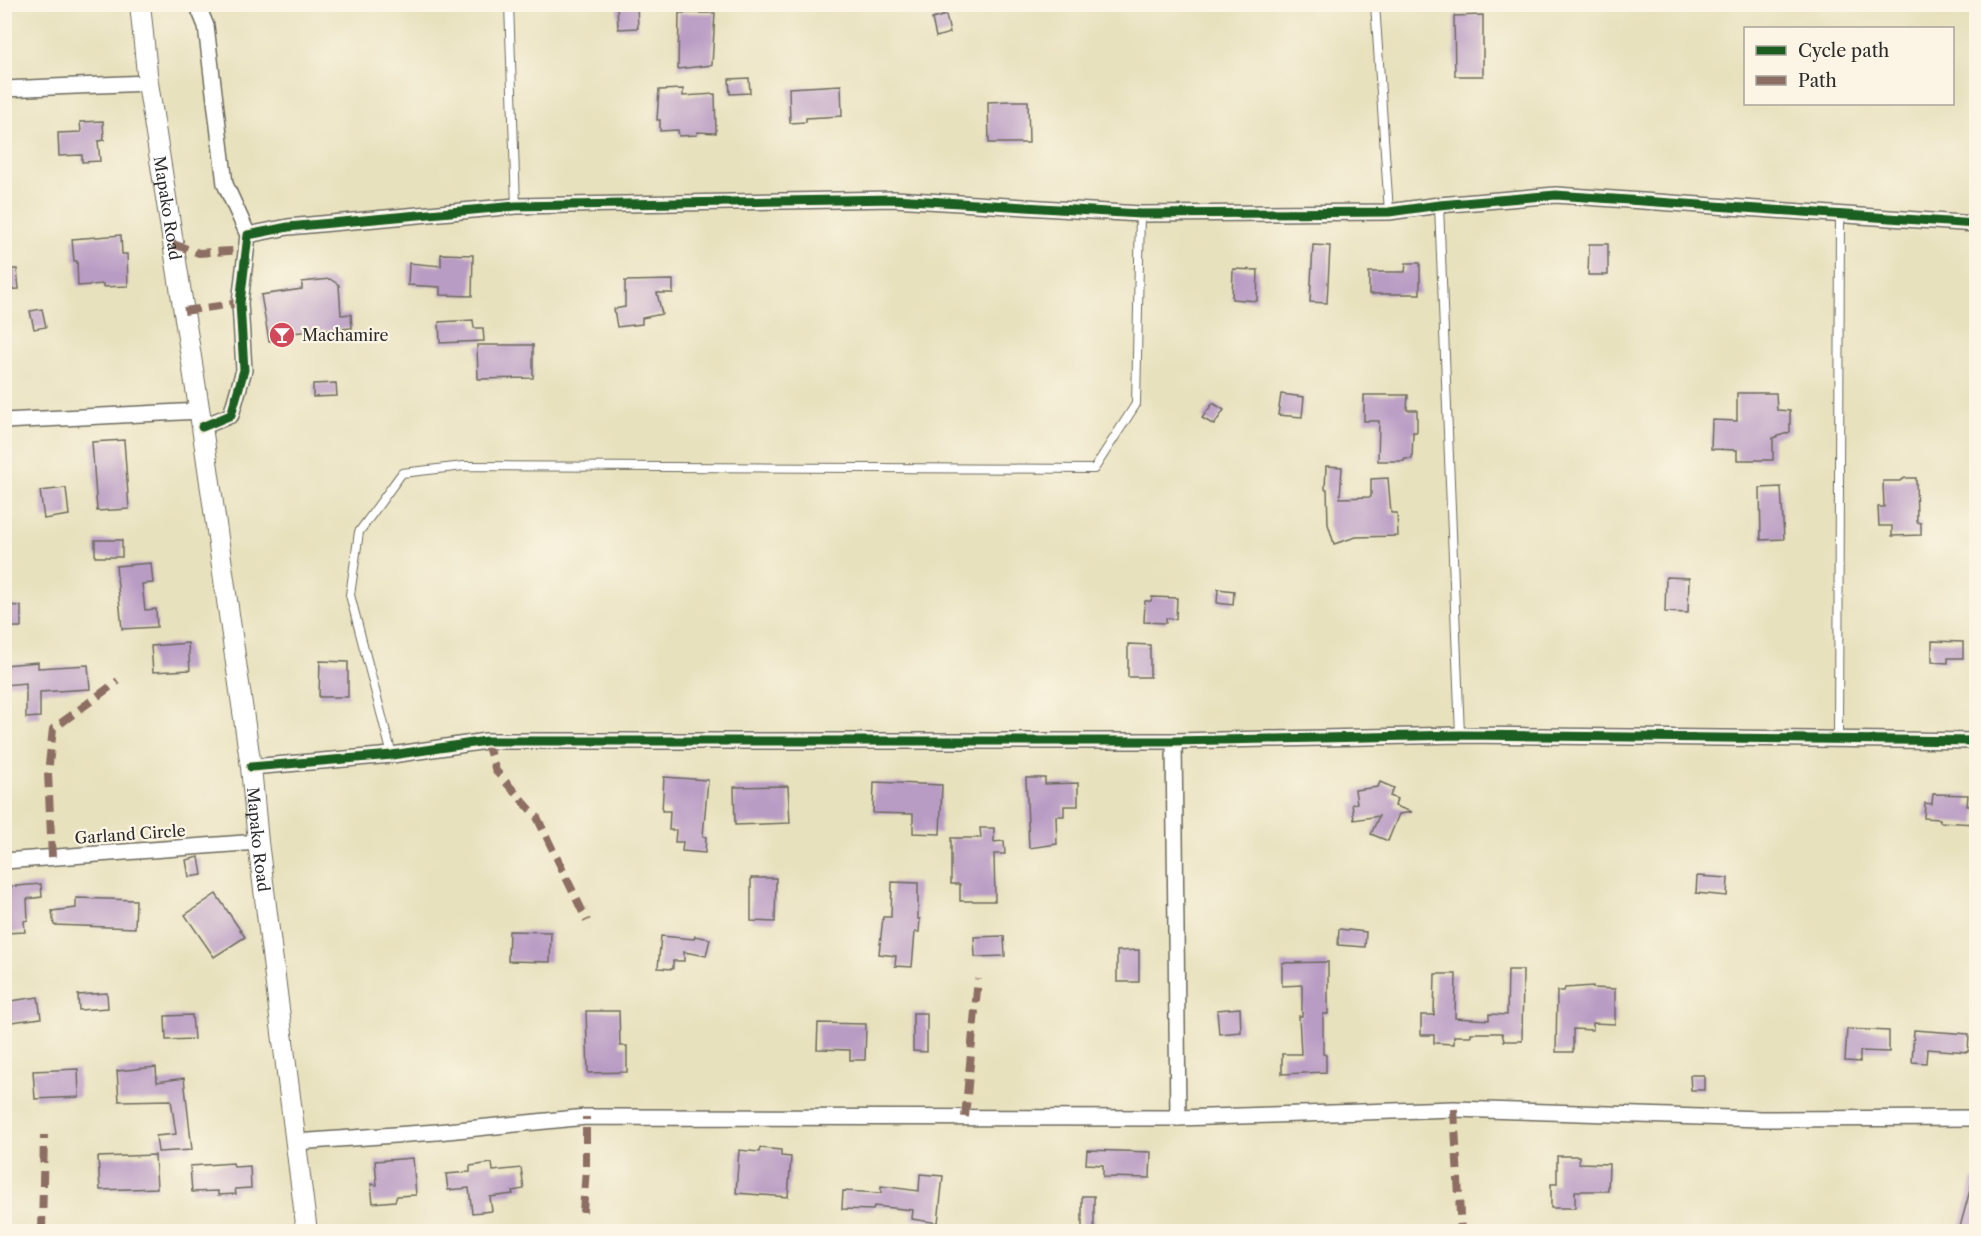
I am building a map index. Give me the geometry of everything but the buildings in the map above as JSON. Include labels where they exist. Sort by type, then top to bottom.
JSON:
[{"type":"street","name":"Mapako Road","points":[[140,4],[148,84],[201,419],[251,767],[258,842],[306,1224],[302,1232]]},
{"type":"street","points":[[4,421],[201,419],[231,415],[243,370],[240,303],[248,235],[225,184],[206,26],[197,4]]},
{"type":"street","points":[[4,89],[148,84]]},
{"type":"street","points":[[248,235],[288,227],[516,206],[894,200],[1140,214],[1389,212],[1439,205],[1556,195],[1977,224]]},
{"type":"street","points":[[251,767],[392,755],[486,741],[1174,741],[1460,735],[1977,741]]},
{"type":"street","points":[[1174,741],[1178,1118]]},
{"type":"street","name":"Garland Circle","points":[[4,861],[258,842]]},
{"type":"street","points":[[296,1142],[437,1132],[586,1117],[1178,1118],[1454,1109],[1761,1119],[1977,1118]]},
{"type":"lane","points":[[509,4],[516,206]]},
{"type":"lane","points":[[1375,4],[1389,212]]},
{"type":"lane","points":[[1439,205],[1460,735]]},
{"type":"lane","points":[[392,755],[350,595],[359,532],[402,473],[464,466],[1094,469],[1136,404],[1140,214]]},
{"type":"lane","points":[[1838,739],[1840,216]]},
{"type":"marked path","points":[[173,244],[199,253],[246,250]]},
{"type":"marked path","points":[[184,311],[240,303]]},
{"type":"marked path","points":[[52,857],[48,773],[53,729],[118,681]]},
{"type":"marked path","points":[[486,741],[496,771],[537,817],[587,921]]},
{"type":"marked path","points":[[965,1117],[978,979]]},
{"type":"marked path","points":[[1454,1109],[1461,1232]]},
{"type":"marked path","points":[[583,1212],[586,1117]]},
{"type":"marked path","points":[[42,1232],[44,1135]]},
{"type":"cycle path","points":[[202,427],[231,415],[244,370],[240,303],[248,235],[288,227],[516,206],[894,199],[1140,214],[1389,212],[1439,205],[1556,195],[1976,224]]},
{"type":"cycle path","points":[[251,767],[392,755],[486,741],[1174,741],[1460,735],[1976,741]]},
{"type":"place","name":"Machamire","points":[[282,335]]}]
